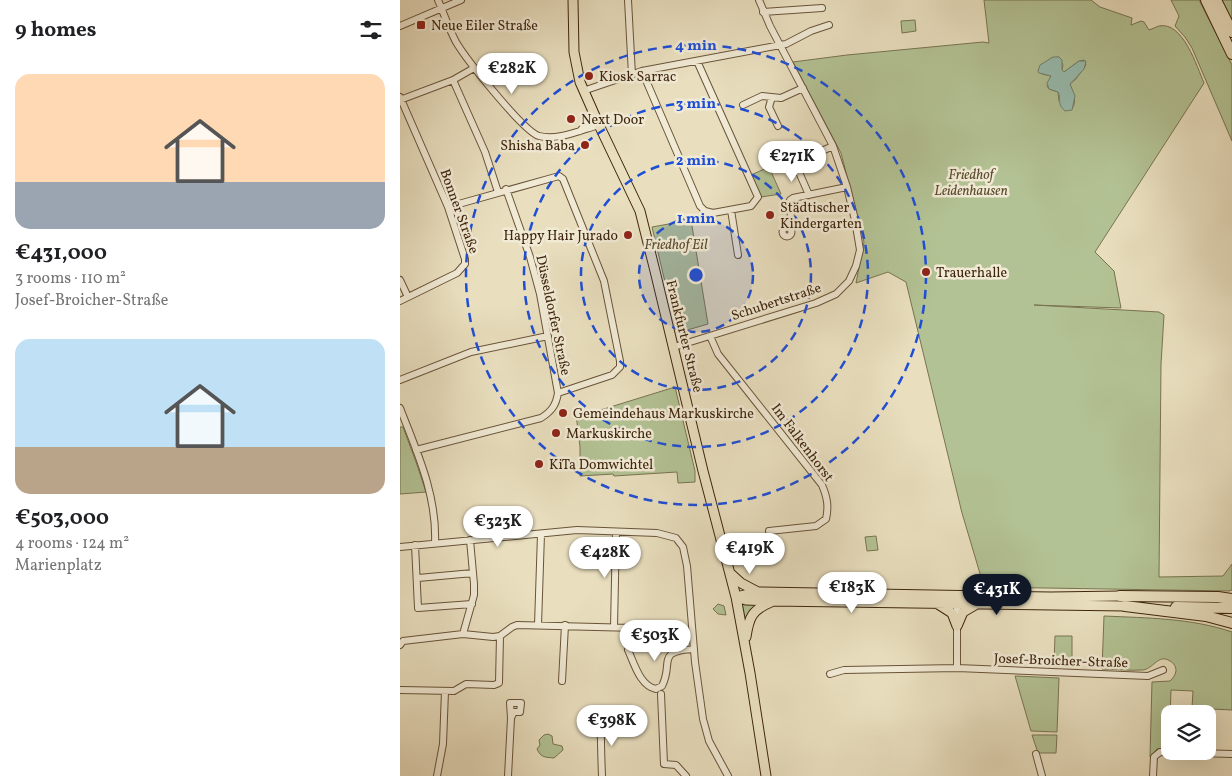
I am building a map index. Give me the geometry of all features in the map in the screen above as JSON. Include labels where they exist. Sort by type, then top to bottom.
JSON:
[{"type":"highway","points":[[1206,0],[1232,54]]},
{"type":"highway","points":[[1216,0],[1232,32]]},
{"type":"highway","points":[[1218,597],[1232,594]]},
{"type":"highway","points":[[1120,596],[1232,598]]},
{"type":"highway","points":[[1125,606],[1232,608]]},
{"type":"highway","points":[[1125,606],[1206,616],[1232,623]]},
{"type":"main road","name":"Frankfurter Straße","points":[[573,0],[574,52],[577,72],[592,111],[640,211],[674,347],[703,471],[736,597],[766,776]]},
{"type":"main road","points":[[730,573],[741,583],[758,592]]},
{"type":"main road","points":[[736,597],[758,592],[957,599],[1120,596]]},
{"type":"main road","points":[[736,597],[746,600],[772,601],[935,603],[957,599],[978,604],[1125,606]]},
{"type":"main road","points":[[745,645],[748,625],[753,613],[758,608],[772,601]]},
{"type":"main road","points":[[935,603],[952,614],[957,626]]},
{"type":"main road","points":[[957,626],[963,612],[978,604]]},
{"type":"street","points":[[438,0],[457,43],[474,68],[533,134],[543,137],[554,137],[599,125]]},
{"type":"street","points":[[400,26],[461,0]]},
{"type":"street","points":[[628,0],[632,75]]},
{"type":"street","name":"Schubertstraße","points":[[674,347],[816,303],[836,294],[849,281],[856,266],[860,250],[847,187],[833,146],[758,0]]},
{"type":"street","points":[[763,12],[822,8]]},
{"type":"street","points":[[584,91],[642,71],[781,45],[829,25]]},
{"type":"street","points":[[642,71],[700,206],[710,213],[751,206],[758,197],[697,61]]},
{"type":"street","points":[[400,99],[452,80],[474,68]]},
{"type":"street","points":[[452,80],[485,152],[498,192]]},
{"type":"street","points":[[743,105],[762,96],[781,98],[803,88]]},
{"type":"street","points":[[772,97],[769,108],[778,126]]},
{"type":"street","name":"Bonner Straße","points":[[400,99],[448,206],[465,254],[465,264],[457,273],[400,301]]},
{"type":"street","points":[[580,131],[589,121],[592,111]]},
{"type":"street","points":[[795,163],[833,146]]},
{"type":"street","points":[[769,165],[799,152],[802,160]]},
{"type":"street","points":[[791,155],[808,195]]},
{"type":"street","points":[[448,206],[559,176],[563,179],[604,281],[620,367],[612,376],[558,393]]},
{"type":"street","points":[[788,227],[791,221],[790,200],[847,187]]},
{"type":"street","name":"Düsseldorfer Straße","points":[[416,450],[542,418],[551,412],[556,403],[558,393],[540,294],[530,257],[506,189]]},
{"type":"street","points":[[730,210],[738,255]]},
{"type":"street","points":[[400,280],[408,297]]},
{"type":"street","points":[[400,380],[472,352],[548,336]]},
{"type":"street","name":"Im Falkenhorst","points":[[710,336],[718,354],[822,485],[827,497],[828,510],[826,519],[816,526],[769,531]]},
{"type":"street","points":[[400,408],[426,477],[434,514],[435,543]]},
{"type":"street","points":[[400,547],[577,530],[665,534],[676,538],[683,546],[690,587],[699,700],[705,728],[709,741],[728,776]]},
{"type":"street","points":[[614,627],[616,532]]},
{"type":"street","points":[[538,625],[541,534]]},
{"type":"street","points":[[463,634],[472,604],[474,584],[470,540]]},
{"type":"street","points":[[415,545],[418,608],[472,604]]},
{"type":"street","points":[[418,578],[473,573]]},
{"type":"street","points":[[957,599],[957,668]]},
{"type":"street","points":[[400,645],[403,641],[463,634],[488,638],[500,636],[518,624],[636,628]]},
{"type":"street","points":[[562,681],[564,625]]},
{"type":"street","points":[[400,690],[454,691],[466,684],[494,685],[499,683],[500,636]]},
{"type":"street","points":[[628,650],[642,680],[647,685],[656,689],[662,686],[665,680],[666,664],[669,656],[679,650],[694,649]]},
{"type":"street","name":"Josef-Broicher-Straße","points":[[830,674],[844,670],[957,668],[1148,676],[1163,670]]},
{"type":"street","points":[[437,776],[443,744],[445,691]]},
{"type":"street","points":[[661,694],[664,764],[676,765],[686,776]]},
{"type":"street","points":[[508,776],[511,718]]},
{"type":"street","points":[[601,719],[602,776]]},
{"type":"street","points":[[1153,776],[1154,757],[1160,752],[1232,754]]},
{"type":"street","points":[[1036,754],[1042,776]]},
{"type":"green space","name":"Friedhof Leidenhausen","points":[[984,0],[1091,0],[1100,7],[1132,18],[1131,25],[1141,21],[1144,22],[1149,30],[1159,26],[1168,26],[1182,38],[1193,57],[1204,83],[1095,252],[1114,271],[1121,308],[1034,305],[1159,312],[1164,315],[1161,364],[1159,577],[1223,576],[1232,564],[1232,590],[984,587],[962,513],[906,282],[888,272],[856,283],[864,242],[841,153],[793,62],[847,55],[983,42],[989,43]],"holes":[[[1059,57],[1063,65],[1062,70],[1064,72],[1079,61],[1084,60],[1086,65],[1070,84],[1074,96],[1074,105],[1072,109],[1068,110],[1059,101],[1058,92],[1049,89],[1047,86],[1051,76],[1042,74],[1051,58]]]},
{"type":"green space","points":[[1171,0],[1199,0],[1232,65],[1232,141],[1192,48],[1175,26],[1179,16]]},
{"type":"green space","points":[[1221,0],[1232,0],[1232,21]]},
{"type":"green space","points":[[915,20],[916,31],[902,33],[901,21]]},
{"type":"green space","points":[[769,167],[781,194],[761,197],[751,175]]},
{"type":"green space","name":"Friedhof Eil","points":[[691,220],[708,324],[677,333],[652,227]]},
{"type":"green space","points":[[675,387],[695,471],[695,482],[678,483],[677,472],[580,476],[580,447],[576,414],[591,413]]},
{"type":"green space","points":[[400,427],[403,427],[426,492],[400,494]]},
{"type":"green space","points":[[876,536],[878,550],[867,551],[865,537]]},
{"type":"green space","points":[[741,602],[759,602],[746,624]]},
{"type":"green space","points":[[718,604],[724,606],[726,615],[718,614],[713,609]]},
{"type":"green space","points":[[1104,616],[1185,621],[1232,632],[1232,710],[1216,709],[1216,705],[1192,705],[1193,691],[1171,690],[1170,705],[1161,705],[1161,748],[1157,749],[1150,757],[1152,682],[1170,681],[1176,671],[1174,664],[1166,659],[1162,659],[1142,670],[1102,669]]},
{"type":"green space","points":[[1055,636],[1072,636],[1072,663],[1054,663]]},
{"type":"green space","points":[[1015,676],[1059,678],[1057,732],[1031,731]]},
{"type":"green space","points":[[548,734],[552,736],[553,744],[562,746],[563,750],[554,758],[542,756],[537,749],[540,745],[539,740]]},
{"type":"green space","points":[[1032,735],[1057,735],[1056,753],[1038,753]]},
{"type":"water","points":[[1053,57],[1059,57],[1062,60],[1062,70],[1064,72],[1079,61],[1086,61],[1084,69],[1070,84],[1075,96],[1072,110],[1065,111],[1060,104],[1058,92],[1049,89],[1047,83],[1051,76],[1039,73],[1038,71],[1040,65]]},
{"type":"place","name":"Neue Eiler Straße","points":[[421,25]]},
{"type":"place","name":"Kiosk Sarrac","points":[[589,76]]},
{"type":"place","name":"Next Door","points":[[571,119]]},
{"type":"place","name":"Shisha Baba","points":[[585,145]]},
{"type":"place","name":"Städtischer Kindergarten","points":[[770,215]]},
{"type":"place","name":"Happy Hair Jurado","points":[[628,235]]},
{"type":"place","name":"Trauerhalle","points":[[926,272]]},
{"type":"place","name":"Gemeindehaus Markuskirche","points":[[563,413]]},
{"type":"place","name":"Markuskirche","points":[[556,433]]},
{"type":"place","name":"KiTa Domwichtel","points":[[539,464]]}]
